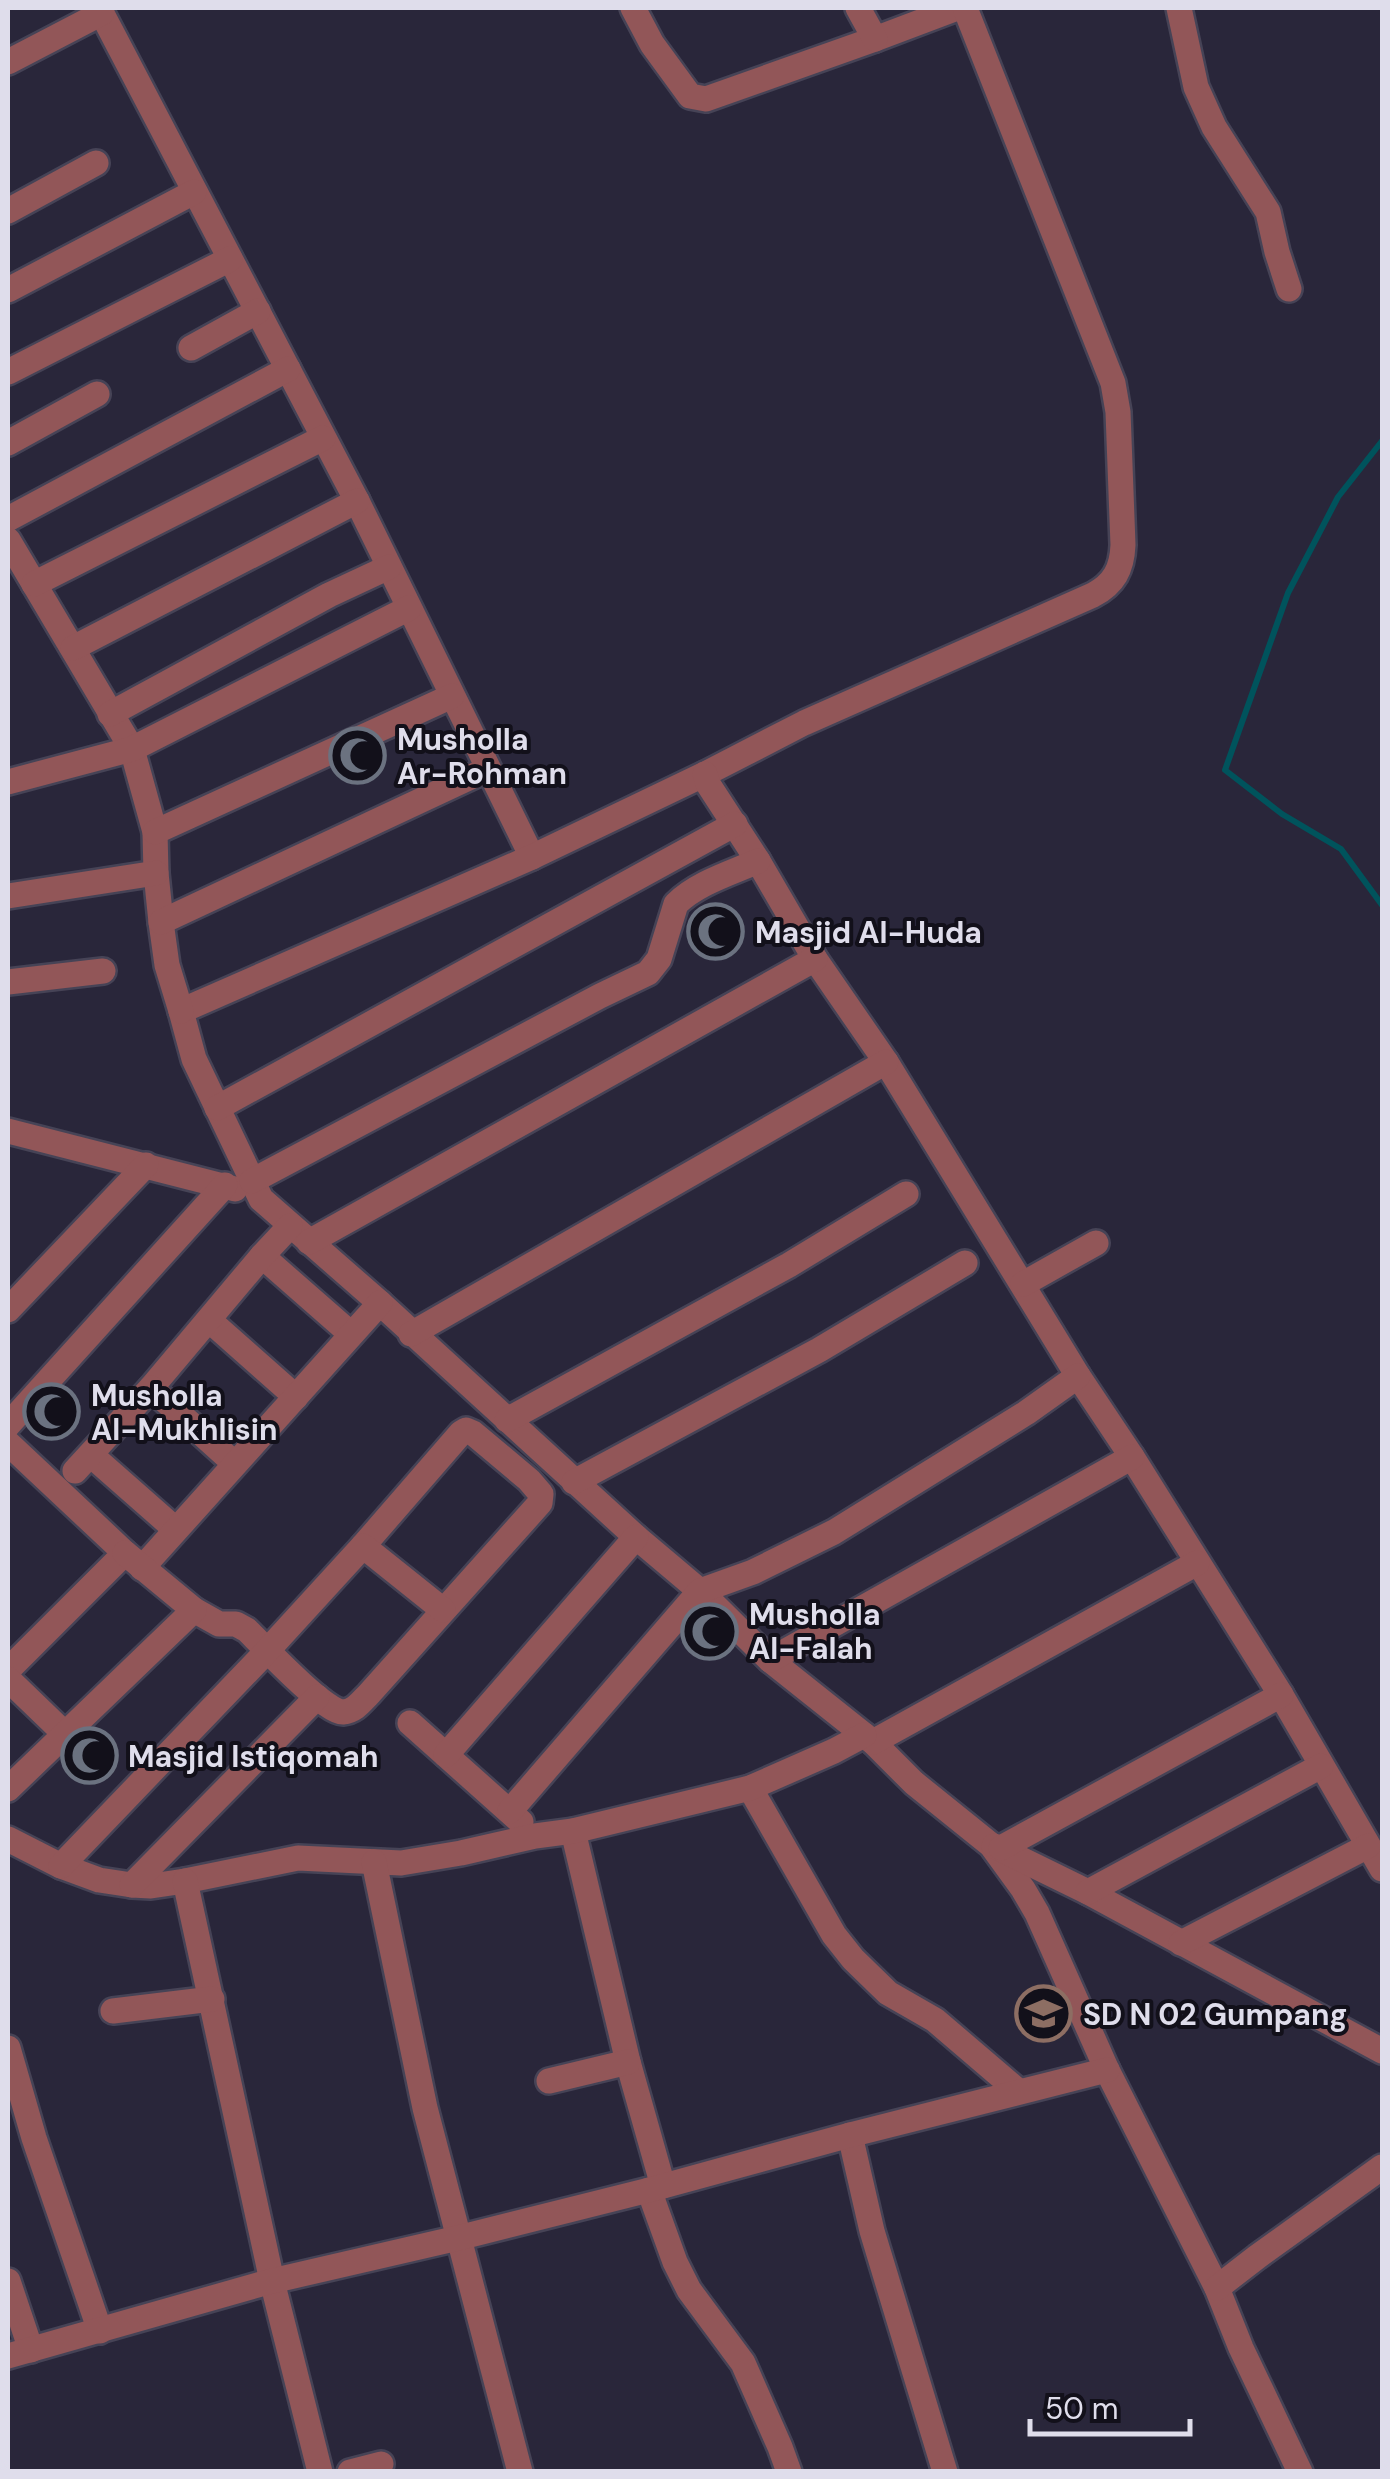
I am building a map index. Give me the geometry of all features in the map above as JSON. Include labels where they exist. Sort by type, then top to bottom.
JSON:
[{"type":"street","points":[[634,8],[652,44],[690,96],[700,99],[957,8]]},
{"type":"street","points":[[858,8],[875,40]]},
{"type":"street","points":[[181,1010],[532,857],[804,723],[1106,588],[1114,580],[1122,563],[1118,412],[1113,383],[965,8]]},
{"type":"street","points":[[1179,8],[1196,87],[1214,127],[1268,212],[1289,289]]},
{"type":"street","points":[[8,62],[100,10],[356,501],[532,857]]},
{"type":"street","points":[[8,211],[96,163]]},
{"type":"street","points":[[8,290],[194,192]]},
{"type":"street","points":[[8,372],[230,259]]},
{"type":"street","points":[[190,348],[258,311]]},
{"type":"street","points":[[8,518],[288,368]]},
{"type":"street","points":[[8,444],[97,394]]},
{"type":"street","points":[[34,584],[323,438]]},
{"type":"street","points":[[73,648],[356,501]]},
{"type":"street","points":[[8,540],[132,749],[155,832],[160,922],[167,965],[194,1059],[256,1190],[636,1538],[700,1591],[770,1660],[996,1847],[1088,1892],[1382,2051]]},
{"type":"street","points":[[110,714],[329,595],[389,567]]},
{"type":"street","points":[[8,782],[132,749],[409,608]]},
{"type":"street","points":[[155,832],[452,696]]},
{"type":"street","points":[[160,922],[488,769]]},
{"type":"street","points":[[705,774],[816,959],[886,1062],[1078,1376],[1282,1695],[1382,1868]]},
{"type":"street","points":[[217,1108],[735,824]]},
{"type":"street","points":[[8,1131],[256,1190],[600,996],[648,973],[659,959],[676,904],[702,886],[758,862]]},
{"type":"street","points":[[8,896],[156,874]]},
{"type":"street","points":[[175,1529],[84,1463],[262,1256],[816,959]]},
{"type":"street","points":[[8,982],[103,971]]},
{"type":"street","points":[[411,1334],[886,1062]]},
{"type":"street","points":[[8,1310],[146,1164]]},
{"type":"street","points":[[8,1425],[225,1184]]},
{"type":"street","points":[[503,1458],[515,1428],[906,1194]]},
{"type":"street","points":[[1022,1284],[1096,1243]]},
{"type":"street","points":[[262,1256],[350,1334]]},
{"type":"street","points":[[574,1482],[818,1350],[964,1263]]},
{"type":"street","points":[[8,1670],[175,1529],[380,1304]]},
{"type":"street","points":[[209,1320],[296,1397]]},
{"type":"street","points":[[510,1811],[700,1591],[752,1572],[834,1532],[1026,1413],[1078,1376]]},
{"type":"street","points":[[151,1388],[234,1463]]},
{"type":"street","points":[[8,1443],[133,1561],[194,1610],[219,1624],[236,1624],[247,1630],[268,1651],[316,1697],[335,1711],[356,1708],[540,1504],[541,1494],[474,1433],[462,1433],[268,1651],[61,1866]]},
{"type":"street","points":[[770,1660],[1132,1457]]},
{"type":"street","points":[[446,1755],[636,1538]]},
{"type":"street","points":[[363,1546],[443,1610]]},
{"type":"street","points":[[8,1839],[99,1880],[150,1886],[298,1858],[402,1863],[573,1831],[750,1788],[868,1738],[1197,1563]]},
{"type":"street","points":[[8,1790],[194,1610]]},
{"type":"street","points":[[8,1678],[65,1734]]},
{"type":"street","points":[[996,1847],[1282,1695]]},
{"type":"street","points":[[132,1885],[316,1697]]},
{"type":"street","points":[[410,1723],[535,1836]]},
{"type":"street","points":[[1088,1892],[1321,1766]]},
{"type":"street","points":[[750,1788],[834,1935],[853,1958],[888,1992],[936,2020],[1018,2091]]},
{"type":"street","points":[[573,1831],[656,2188],[682,2276],[708,2319],[742,2363],[785,2471]]},
{"type":"street","points":[[1181,1943],[1368,1846]]},
{"type":"street","points":[[996,1847],[1037,1913],[1107,2070],[1217,2288],[1300,2472]]},
{"type":"street","points":[[374,1862],[425,2108],[520,2472]]},
{"type":"street","points":[[185,1881],[272,2281],[320,2472]]},
{"type":"street","points":[[113,2011],[212,1999]]},
{"type":"street","points":[[8,2048],[34,2138],[100,2331]]},
{"type":"street","points":[[550,2081],[628,2062]]},
{"type":"street","points":[[8,2281],[19,2353],[272,2281],[656,2188],[1107,2070]]},
{"type":"street","points":[[850,2135],[872,2231],[945,2472]]},
{"type":"street","points":[[1217,2288],[1382,2167]]},
{"type":"street","points":[[350,2472],[381,2464]]},
{"type":"waterway","points":[[1382,441],[1338,497],[1288,593],[1225,770],[1282,814],[1341,849],[1382,905]]},
{"type":"place","name":"Musholla Ar-Rohman","points":[[358,756]]},
{"type":"place","name":"Masjid Al-Huda","points":[[716,932]]},
{"type":"place","name":"Musholla Al-Mukhlisin","points":[[52,1412]]},
{"type":"place","name":"Musholla Al-Falah","points":[[710,1631]]},
{"type":"place","name":"Masjid Istiqomah","points":[[89,1756]]},
{"type":"place","name":"SD N 02 Gumpang","points":[[1044,2014]]}]
